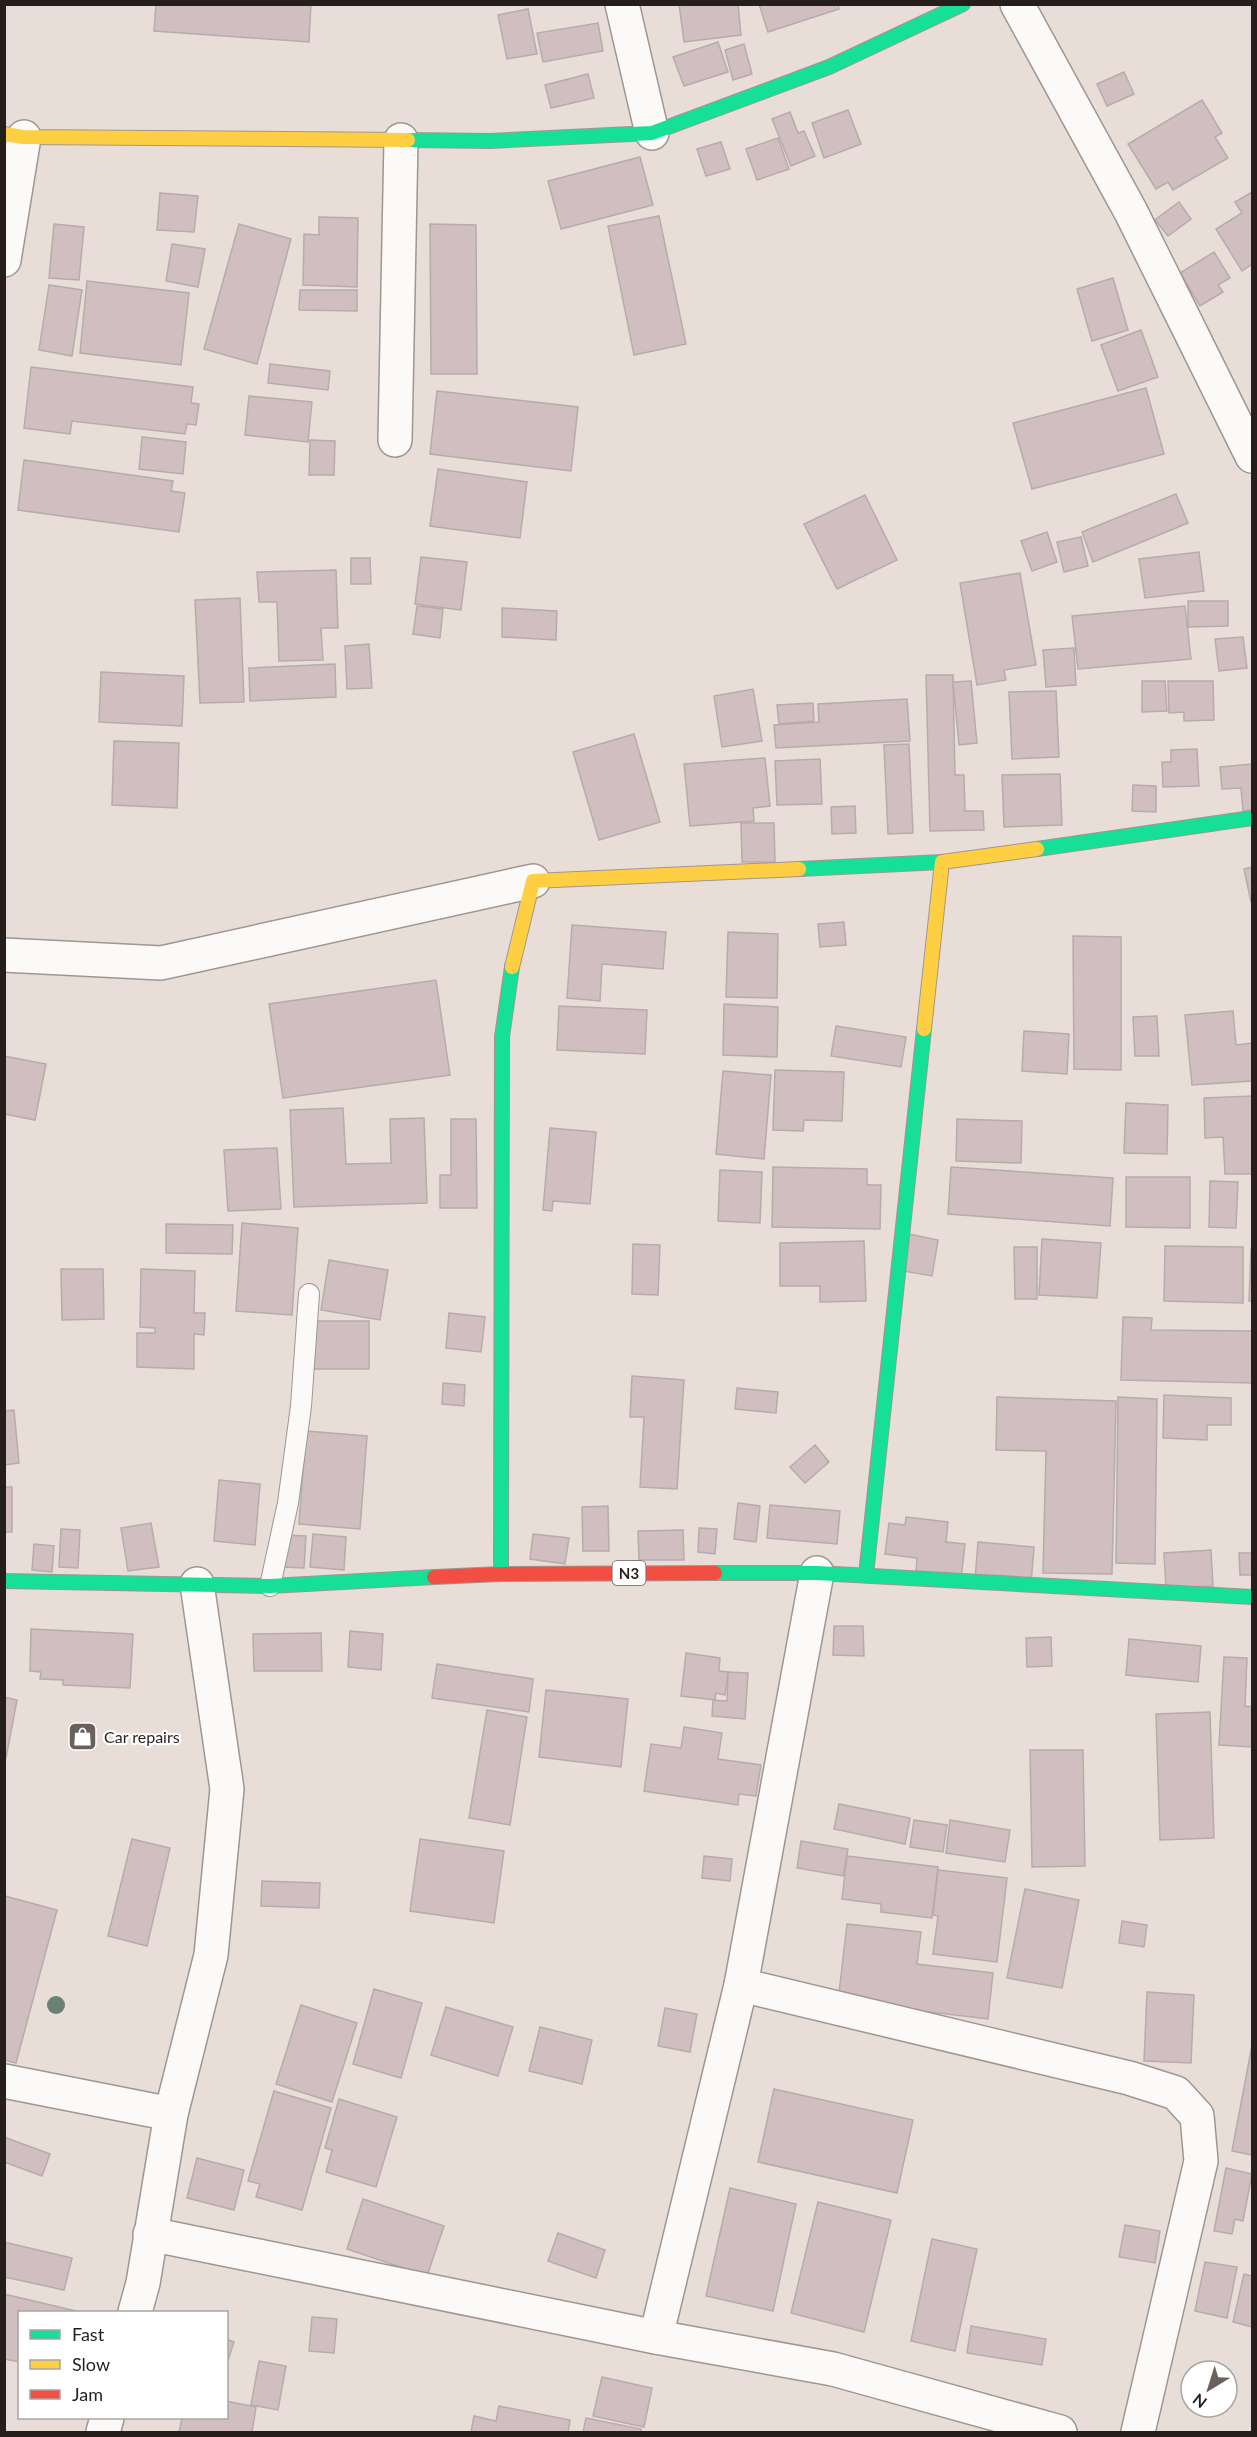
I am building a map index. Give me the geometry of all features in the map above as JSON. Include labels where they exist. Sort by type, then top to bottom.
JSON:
[{"type":"street","points":[[622,4],[652,133]]},
{"type":"street","points":[[4,260],[14,136],[490,141],[652,133],[829,67],[963,4]]},
{"type":"street","points":[[1017,4],[1131,212],[1252,456]]},
{"type":"street","points":[[395,440],[401,140]]},
{"type":"street","points":[[4,955],[161,963],[533,881],[942,862],[1252,818]]},
{"type":"street","points":[[866,1575],[942,862]]},
{"type":"street","points":[[501,1574],[502,1037],[512,964],[533,881]]},
{"type":"street","points":[[656,2337],[741,1984],[817,1573]]},
{"type":"street","name":"N3","points":[[4,1581],[270,1586],[501,1574],[817,1573],[1252,1596]]},
{"type":"street","points":[[136,2311],[143,2283],[171,2114],[211,1954],[227,1789],[196,1584]]},
{"type":"street","points":[[741,1984],[1129,2078],[1176,2093],[1197,2116],[1202,2161],[1138,2433]]},
{"type":"street","points":[[4,2081],[171,2114]]},
{"type":"street","points":[[150,2234],[656,2337],[833,2368],[1060,2433]]},
{"type":"lane","points":[[270,1586],[288,1503],[298,1428],[309,1294]]},
{"type":"building","points":[[156,4],[311,4],[309,42],[154,31]]},
{"type":"building","points":[[679,4],[738,4],[741,35],[684,42]]},
{"type":"building","points":[[759,4],[838,4],[839,9],[768,32]]},
{"type":"building","points":[[528,9],[537,54],[507,59],[498,15]]},
{"type":"building","points":[[598,23],[603,51],[543,62],[537,33]]},
{"type":"building","points":[[718,42],[728,72],[684,86],[673,57]]},
{"type":"building","points":[[744,44],[752,74],[733,80],[725,50]]},
{"type":"building","points":[[1124,72],[1134,94],[1107,106],[1097,84]]},
{"type":"building","points":[[588,74],[594,98],[551,108],[545,85]]},
{"type":"building","points":[[1202,100],[1222,133],[1215,137],[1228,158],[1173,190],[1168,182],[1156,189],[1128,144]]},
{"type":"building","points":[[848,110],[861,144],[824,158],[812,123]]},
{"type":"building","points":[[790,112],[798,133],[804,131],[815,156],[791,166],[772,119]]},
{"type":"building","points":[[778,138],[789,169],[757,180],[746,149]]},
{"type":"building","points":[[721,142],[730,169],[706,176],[697,149]]},
{"type":"building","points":[[640,157],[653,205],[561,229],[548,181]]},
{"type":"building","points":[[1252,192],[1252,264],[1242,271],[1216,229],[1242,213],[1235,202]]},
{"type":"building","points":[[160,193],[198,196],[194,232],[157,230]]},
{"type":"building","points":[[1179,202],[1191,219],[1168,236],[1155,220]]},
{"type":"building","points":[[659,216],[686,344],[634,355],[608,226]]},
{"type":"building","points":[[319,217],[358,218],[357,287],[303,285],[304,234],[319,235]]},
{"type":"building","points":[[54,224],[84,227],[79,280],[49,278]]},
{"type":"building","points":[[239,224],[291,239],[257,364],[204,349]]},
{"type":"building","points":[[430,224],[476,225],[477,374],[431,374]]},
{"type":"building","points":[[172,244],[205,249],[198,287],[166,281]]},
{"type":"building","points":[[1214,252],[1230,278],[1218,285],[1223,292],[1200,306],[1180,273]]},
{"type":"building","points":[[1113,278],[1128,330],[1092,341],[1077,289]]},
{"type":"building","points":[[87,281],[189,293],[181,365],[80,353]]},
{"type":"building","points":[[49,285],[82,290],[72,356],[39,350]]},
{"type":"building","points":[[300,290],[357,290],[357,311],[299,310]]},
{"type":"building","points":[[1141,330],[1158,377],[1118,391],[1101,345]]},
{"type":"building","points":[[270,364],[330,371],[328,390],[268,383]]},
{"type":"building","points":[[31,367],[193,387],[191,403],[199,404],[196,425],[187,424],[185,434],[72,421],[70,434],[24,428]]},
{"type":"building","points":[[1146,388],[1164,454],[1032,489],[1013,423]]},
{"type":"building","points":[[437,391],[578,407],[571,471],[430,454]]},
{"type":"building","points":[[249,396],[312,402],[308,442],[245,435]]},
{"type":"building","points":[[142,437],[186,442],[183,474],[139,469]]},
{"type":"building","points":[[310,440],[335,441],[334,475],[309,475]]},
{"type":"building","points":[[24,460],[173,481],[171,491],[185,493],[179,532],[18,510]]},
{"type":"building","points":[[438,469],[527,482],[520,538],[430,526]]},
{"type":"building","points":[[1176,494],[1188,523],[1093,562],[1082,532]]},
{"type":"building","points":[[865,495],[897,560],[837,589],[804,524]]},
{"type":"building","points":[[1047,532],[1057,562],[1032,571],[1021,541]]},
{"type":"building","points":[[1081,537],[1088,566],[1064,572],[1057,542]]},
{"type":"building","points":[[1199,552],[1204,591],[1145,598],[1139,559]]},
{"type":"building","points":[[421,557],[467,562],[461,610],[415,604]]},
{"type":"building","points":[[351,558],[370,558],[371,584],[351,584]]},
{"type":"building","points":[[336,570],[338,628],[321,628],[323,660],[279,661],[277,602],[259,602],[257,572]]},
{"type":"building","points":[[1020,573],[1036,665],[1004,670],[1006,680],[977,685],[960,583]]},
{"type":"building","points":[[240,598],[244,702],[200,703],[195,600]]},
{"type":"building","points":[[1188,601],[1228,601],[1228,626],[1188,627]]},
{"type":"building","points":[[417,606],[443,609],[440,638],[413,634]]},
{"type":"building","points":[[1185,606],[1191,659],[1078,669],[1072,616]]},
{"type":"building","points":[[502,608],[557,611],[556,640],[502,637]]},
{"type":"building","points":[[1243,637],[1247,668],[1219,671],[1215,639]]},
{"type":"building","points":[[369,644],[372,688],[347,689],[345,646]]},
{"type":"building","points":[[1074,648],[1076,685],[1046,687],[1043,650]]},
{"type":"building","points":[[335,664],[336,697],[250,701],[249,668]]},
{"type":"building","points":[[101,672],[184,676],[182,726],[99,722]]},
{"type":"building","points":[[926,675],[953,675],[955,775],[964,775],[965,811],[983,811],[984,830],[930,831]]},
{"type":"building","points":[[971,681],[977,743],[959,745],[953,682]]},
{"type":"building","points":[[1142,681],[1165,681],[1167,711],[1142,712]]},
{"type":"building","points":[[1168,681],[1213,681],[1214,720],[1184,721],[1184,712],[1169,713]]},
{"type":"building","points":[[753,689],[762,741],[722,747],[714,696]]},
{"type":"building","points":[[1056,691],[1059,757],[1012,759],[1009,692]]},
{"type":"building","points":[[907,699],[910,741],[776,748],[774,725],[819,722],[818,704]]},
{"type":"building","points":[[813,703],[814,721],[779,724],[777,705]]},
{"type":"building","points":[[634,734],[660,822],[599,840],[573,752]]},
{"type":"building","points":[[114,741],[179,743],[177,808],[112,805]]},
{"type":"building","points":[[909,744],[913,833],[888,834],[884,745]]},
{"type":"building","points":[[1197,749],[1199,786],[1163,787],[1162,762],[1171,762],[1171,750]]},
{"type":"building","points":[[765,758],[770,806],[753,808],[754,821],[690,826],[684,764]]},
{"type":"building","points":[[820,759],[822,804],[777,805],[775,761]]},
{"type":"building","points":[[1252,764],[1252,810],[1243,811],[1241,788],[1222,789],[1220,767]]},
{"type":"building","points":[[1060,774],[1062,825],[1004,827],[1002,775]]},
{"type":"building","points":[[1133,785],[1156,786],[1156,812],[1132,811]]},
{"type":"building","points":[[855,806],[856,833],[832,834],[831,807]]},
{"type":"building","points":[[741,823],[774,823],[775,862],[742,862]]},
{"type":"building","points":[[1252,867],[1252,902],[1251,902],[1244,869]]},
{"type":"building","points":[[844,922],[846,945],[820,947],[818,924]]},
{"type":"building","points":[[572,925],[666,932],[663,969],[602,964],[600,1001],[567,998]]},
{"type":"building","points":[[728,932],[778,934],[777,998],[726,997]]},
{"type":"building","points":[[1073,936],[1121,937],[1121,1070],[1074,1069]]},
{"type":"building","points":[[436,980],[450,1075],[283,1098],[269,1004]]},
{"type":"building","points":[[724,1004],[778,1007],[777,1057],[723,1055]]},
{"type":"building","points":[[559,1006],[647,1010],[645,1054],[557,1050]]},
{"type":"building","points":[[1233,1011],[1236,1045],[1252,1043],[1252,1081],[1192,1085],[1185,1015]]},
{"type":"building","points":[[1157,1016],[1159,1056],[1135,1056],[1133,1017]]},
{"type":"building","points":[[836,1026],[906,1037],[901,1067],[831,1056]]},
{"type":"building","points":[[1024,1031],[1069,1034],[1067,1074],[1022,1071]]},
{"type":"building","points":[[4,1056],[46,1064],[35,1120],[4,1114]]},
{"type":"building","points":[[775,1070],[844,1072],[842,1121],[804,1120],[803,1131],[773,1130]]},
{"type":"building","points":[[723,1071],[771,1075],[764,1159],[716,1154]]},
{"type":"building","points":[[1252,1096],[1252,1174],[1225,1174],[1223,1137],[1205,1138],[1204,1098]]},
{"type":"building","points":[[1126,1103],[1168,1105],[1167,1154],[1124,1153]]},
{"type":"building","points":[[343,1108],[346,1164],[391,1163],[390,1119],[424,1118],[427,1203],[294,1207],[290,1110]]},
{"type":"building","points":[[451,1119],[476,1119],[477,1208],[440,1208],[440,1175],[451,1175]]},
{"type":"building","points":[[957,1119],[1022,1121],[1021,1163],[956,1161]]},
{"type":"building","points":[[550,1128],[596,1132],[590,1204],[553,1201],[552,1211],[543,1210]]},
{"type":"building","points":[[277,1148],[281,1209],[228,1211],[224,1150]]},
{"type":"building","points":[[773,1167],[867,1169],[867,1185],[881,1185],[880,1229],[772,1227]]},
{"type":"building","points":[[951,1167],[1113,1178],[1110,1226],[948,1214]]},
{"type":"building","points":[[720,1170],[762,1172],[760,1223],[718,1221]]},
{"type":"building","points":[[1126,1177],[1190,1177],[1190,1228],[1126,1227]]},
{"type":"building","points":[[1210,1181],[1238,1182],[1236,1228],[1209,1227]]},
{"type":"building","points":[[242,1223],[298,1228],[292,1315],[236,1311]]},
{"type":"building","points":[[166,1224],[233,1225],[232,1254],[166,1253]]},
{"type":"building","points":[[909,1234],[938,1240],[932,1276],[903,1271]]},
{"type":"building","points":[[1042,1239],[1101,1243],[1097,1298],[1039,1295]]},
{"type":"building","points":[[864,1241],[866,1301],[820,1302],[820,1286],[780,1286],[780,1243]]},
{"type":"building","points":[[633,1244],[660,1245],[658,1295],[632,1294]]},
{"type":"building","points":[[1165,1246],[1243,1247],[1243,1303],[1164,1301]]},
{"type":"building","points":[[1014,1247],[1037,1247],[1037,1299],[1015,1299]]},
{"type":"building","points":[[1251,1249],[1252,1301],[1249,1301]]},
{"type":"building","points":[[329,1260],[388,1270],[380,1320],[321,1310]]},
{"type":"building","points":[[61,1269],[103,1269],[104,1319],[62,1320]]},
{"type":"building","points":[[141,1269],[195,1271],[194,1313],[205,1313],[204,1335],[194,1334],[194,1369],[137,1367],[137,1333],[155,1333],[155,1328],[140,1327]]},
{"type":"building","points":[[449,1313],[485,1317],[481,1352],[446,1348]]},
{"type":"building","points":[[1123,1317],[1152,1318],[1151,1330],[1252,1331],[1252,1383],[1121,1380]]},
{"type":"building","points":[[309,1321],[369,1321],[369,1369],[309,1369]]},
{"type":"building","points":[[632,1376],[684,1380],[677,1489],[640,1487],[644,1417],[630,1417]]},
{"type":"building","points":[[443,1383],[465,1385],[464,1406],[442,1404]]},
{"type":"building","points":[[737,1388],[778,1392],[776,1413],[735,1409]]},
{"type":"building","points":[[1164,1395],[1231,1398],[1231,1425],[1207,1425],[1207,1440],[1163,1438]]},
{"type":"building","points":[[997,1397],[1116,1401],[1112,1574],[1043,1573],[1046,1451],[996,1450]]},
{"type":"building","points":[[1118,1397],[1157,1399],[1155,1564],[1116,1563]]},
{"type":"building","points":[[14,1410],[19,1463],[4,1465],[4,1411]]},
{"type":"building","points":[[306,1431],[367,1436],[360,1529],[299,1524]]},
{"type":"building","points":[[815,1445],[829,1462],[805,1483],[790,1467]]},
{"type":"building","points":[[219,1480],[260,1484],[255,1545],[214,1541]]},
{"type":"building","points":[[4,1487],[12,1487],[12,1532],[4,1532]]},
{"type":"building","points":[[738,1503],[760,1506],[756,1542],[734,1539]]},
{"type":"building","points":[[770,1505],[840,1511],[837,1544],[767,1538]]},
{"type":"building","points":[[608,1506],[609,1551],[583,1551],[582,1507]]},
{"type":"building","points":[[906,1517],[948,1522],[946,1542],[965,1544],[961,1579],[916,1574],[917,1558],[885,1554],[889,1523],[905,1525]]},
{"type":"building","points":[[151,1523],[159,1567],[128,1571],[121,1528]]},
{"type":"building","points":[[699,1528],[717,1529],[715,1554],[698,1552]]},
{"type":"building","points":[[61,1529],[80,1530],[78,1568],[59,1567]]},
{"type":"building","points":[[683,1530],[684,1560],[639,1560],[638,1531]]},
{"type":"building","points":[[313,1534],[346,1537],[344,1570],[310,1567]]},
{"type":"building","points":[[533,1534],[569,1538],[565,1564],[530,1559]]},
{"type":"building","points":[[283,1535],[306,1536],[304,1568],[282,1567]]},
{"type":"building","points":[[978,1542],[1034,1547],[1031,1584],[975,1579]]},
{"type":"building","points":[[34,1544],[54,1546],[52,1572],[32,1570]]},
{"type":"building","points":[[1211,1550],[1213,1586],[1166,1588],[1164,1553]]},
{"type":"building","points":[[1239,1553],[1252,1553],[1252,1575],[1240,1575]]},
{"type":"building","points":[[834,1626],[863,1626],[864,1656],[833,1655]]},
{"type":"building","points":[[31,1629],[133,1634],[130,1688],[63,1685],[63,1680],[40,1679],[41,1672],[30,1671]]},
{"type":"building","points":[[350,1631],[383,1634],[381,1670],[348,1667]]},
{"type":"building","points":[[321,1633],[322,1671],[254,1671],[253,1634]]},
{"type":"building","points":[[1051,1637],[1052,1666],[1027,1667],[1026,1638]]},
{"type":"building","points":[[1129,1639],[1201,1646],[1198,1682],[1126,1675]]},
{"type":"building","points":[[686,1653],[720,1658],[719,1671],[728,1672],[725,1695],[716,1693],[715,1700],[681,1696]]},
{"type":"building","points":[[1224,1657],[1247,1658],[1245,1706],[1252,1707],[1252,1747],[1219,1745]]},
{"type":"building","points":[[437,1664],[533,1679],[529,1712],[432,1698]]},
{"type":"building","points":[[728,1672],[748,1673],[745,1719],[712,1716],[713,1700],[727,1701]]},
{"type":"building","points":[[546,1690],[628,1699],[621,1767],[539,1757]]},
{"type":"building","points":[[4,1697],[17,1700],[6,1758],[4,1758]]},
{"type":"building","points":[[487,1710],[527,1717],[510,1825],[469,1818]]},
{"type":"building","points":[[1210,1712],[1214,1838],[1160,1840],[1156,1714]]},
{"type":"building","points":[[684,1727],[722,1733],[718,1759],[761,1765],[756,1796],[739,1794],[738,1805],[644,1791],[651,1744],[681,1748]]},
{"type":"building","points":[[1030,1750],[1083,1750],[1085,1866],[1032,1867]]},
{"type":"building","points":[[839,1804],[910,1818],[905,1844],[834,1829]]},
{"type":"building","points":[[914,1820],[947,1825],[943,1852],[910,1847]]},
{"type":"building","points":[[950,1820],[1010,1830],[1005,1862],[946,1853]]},
{"type":"building","points":[[132,1839],[170,1848],[147,1946],[108,1936]]},
{"type":"building","points":[[420,1839],[504,1851],[494,1923],[410,1911]]},
{"type":"building","points":[[801,1841],[848,1849],[843,1876],[797,1868]]},
{"type":"building","points":[[704,1856],[732,1859],[730,1881],[702,1878]]},
{"type":"building","points":[[847,1856],[938,1867],[932,1918],[881,1912],[881,1904],[842,1899]]},
{"type":"building","points":[[938,1870],[1007,1878],[997,1962],[933,1954],[938,1916],[933,1915]]},
{"type":"building","points":[[262,1881],[320,1883],[319,1908],[261,1906]]},
{"type":"building","points":[[1025,1889],[1079,1900],[1062,1988],[1007,1978]]},
{"type":"building","points":[[5,1896],[57,1910],[16,2063],[4,2060]]},
{"type":"building","points":[[1122,1921],[1147,1925],[1144,1947],[1119,1943]]},
{"type":"building","points":[[847,1924],[921,1932],[917,1964],[993,1973],[988,2019],[838,2001]]},
{"type":"building","points":[[374,1989],[422,2003],[401,2078],[353,2064]]},
{"type":"building","points":[[1147,1992],[1194,1995],[1191,2063],[1144,2061]]},
{"type":"building","points":[[301,2005],[357,2023],[332,2102],[276,2084]]},
{"type":"building","points":[[446,2007],[513,2027],[498,2076],[431,2055]]},
{"type":"building","points":[[665,2008],[697,2014],[690,2052],[658,2046]]},
{"type":"building","points":[[540,2027],[592,2040],[582,2084],[529,2071]]},
{"type":"building","points":[[1252,2045],[1252,2155],[1232,2151]]},
{"type":"building","points":[[774,2089],[913,2120],[897,2193],[758,2162]]},
{"type":"building","points":[[274,2091],[331,2108],[302,2210],[256,2197],[260,2184],[248,2181]]},
{"type":"building","points":[[339,2099],[397,2117],[376,2187],[326,2172],[332,2150],[325,2148]]},
{"type":"building","points":[[4,2137],[50,2154],[42,2176],[4,2162]]},
{"type":"building","points":[[197,2158],[244,2170],[234,2210],[187,2198]]},
{"type":"building","points":[[1226,2168],[1252,2174],[1243,2221],[1235,2219],[1232,2234],[1214,2231]]},
{"type":"building","points":[[730,2188],[796,2204],[773,2311],[706,2296]]},
{"type":"building","points":[[363,2199],[444,2226],[427,2276],[347,2249]]},
{"type":"building","points":[[818,2202],[891,2220],[864,2332],[791,2313]]},
{"type":"building","points":[[1125,2225],[1160,2231],[1155,2263],[1119,2257]]},
{"type":"building","points":[[558,2233],[605,2250],[596,2278],[548,2261]]},
{"type":"building","points":[[932,2239],[977,2249],[955,2351],[911,2341]]},
{"type":"building","points":[[4,2242],[72,2258],[64,2290],[4,2277]]},
{"type":"building","points":[[1205,2262],[1237,2267],[1227,2318],[1195,2311]]},
{"type":"building","points":[[1244,2274],[1252,2276],[1252,2327],[1233,2322]]},
{"type":"building","points":[[4,2294],[76,2311],[18,2311],[18,2362],[4,2359]]},
{"type":"building","points":[[312,2317],[337,2319],[334,2353],[309,2351]]},
{"type":"building","points":[[971,2326],[1046,2339],[1042,2365],[967,2353]]},
{"type":"building","points":[[228,2340],[234,2342],[228,2360]]},
{"type":"building","points":[[259,2361],[286,2366],[278,2410],[251,2405]]},
{"type":"building","points":[[602,2377],[652,2388],[644,2427],[593,2416]]},
{"type":"building","points":[[228,2401],[256,2407],[252,2432],[179,2432],[182,2419],[228,2419]]},
{"type":"building","points":[[499,2406],[570,2420],[568,2432],[471,2432],[474,2416],[496,2421]]},
{"type":"building","points":[[586,2418],[641,2429],[641,2432],[583,2432]]},
{"type":"traffic: fast","points":[[408,140],[490,141],[652,133],[829,67],[963,4]]},
{"type":"traffic: fast","points":[[1037,849],[1252,818]]},
{"type":"traffic: fast","points":[[799,869],[942,862]]},
{"type":"traffic: fast","points":[[501,1574],[502,1037],[512,967]]},
{"type":"traffic: fast","points":[[866,1575],[924,1029]]},
{"type":"traffic: fast","points":[[715,1573],[817,1573],[1252,1597]]},
{"type":"traffic: fast","points":[[4,1581],[270,1586],[434,1577]]},
{"type":"traffic: slow","points":[[4,134],[24,137],[408,140]]},
{"type":"traffic: slow","points":[[924,1029],[942,862],[1037,849]]},
{"type":"traffic: slow","points":[[512,967],[533,881],[799,869]]},
{"type":"traffic: jam","points":[[434,1577],[501,1574],[715,1573]]},
{"type":"place","name":"Car repairs","points":[[83,1736]]}]
